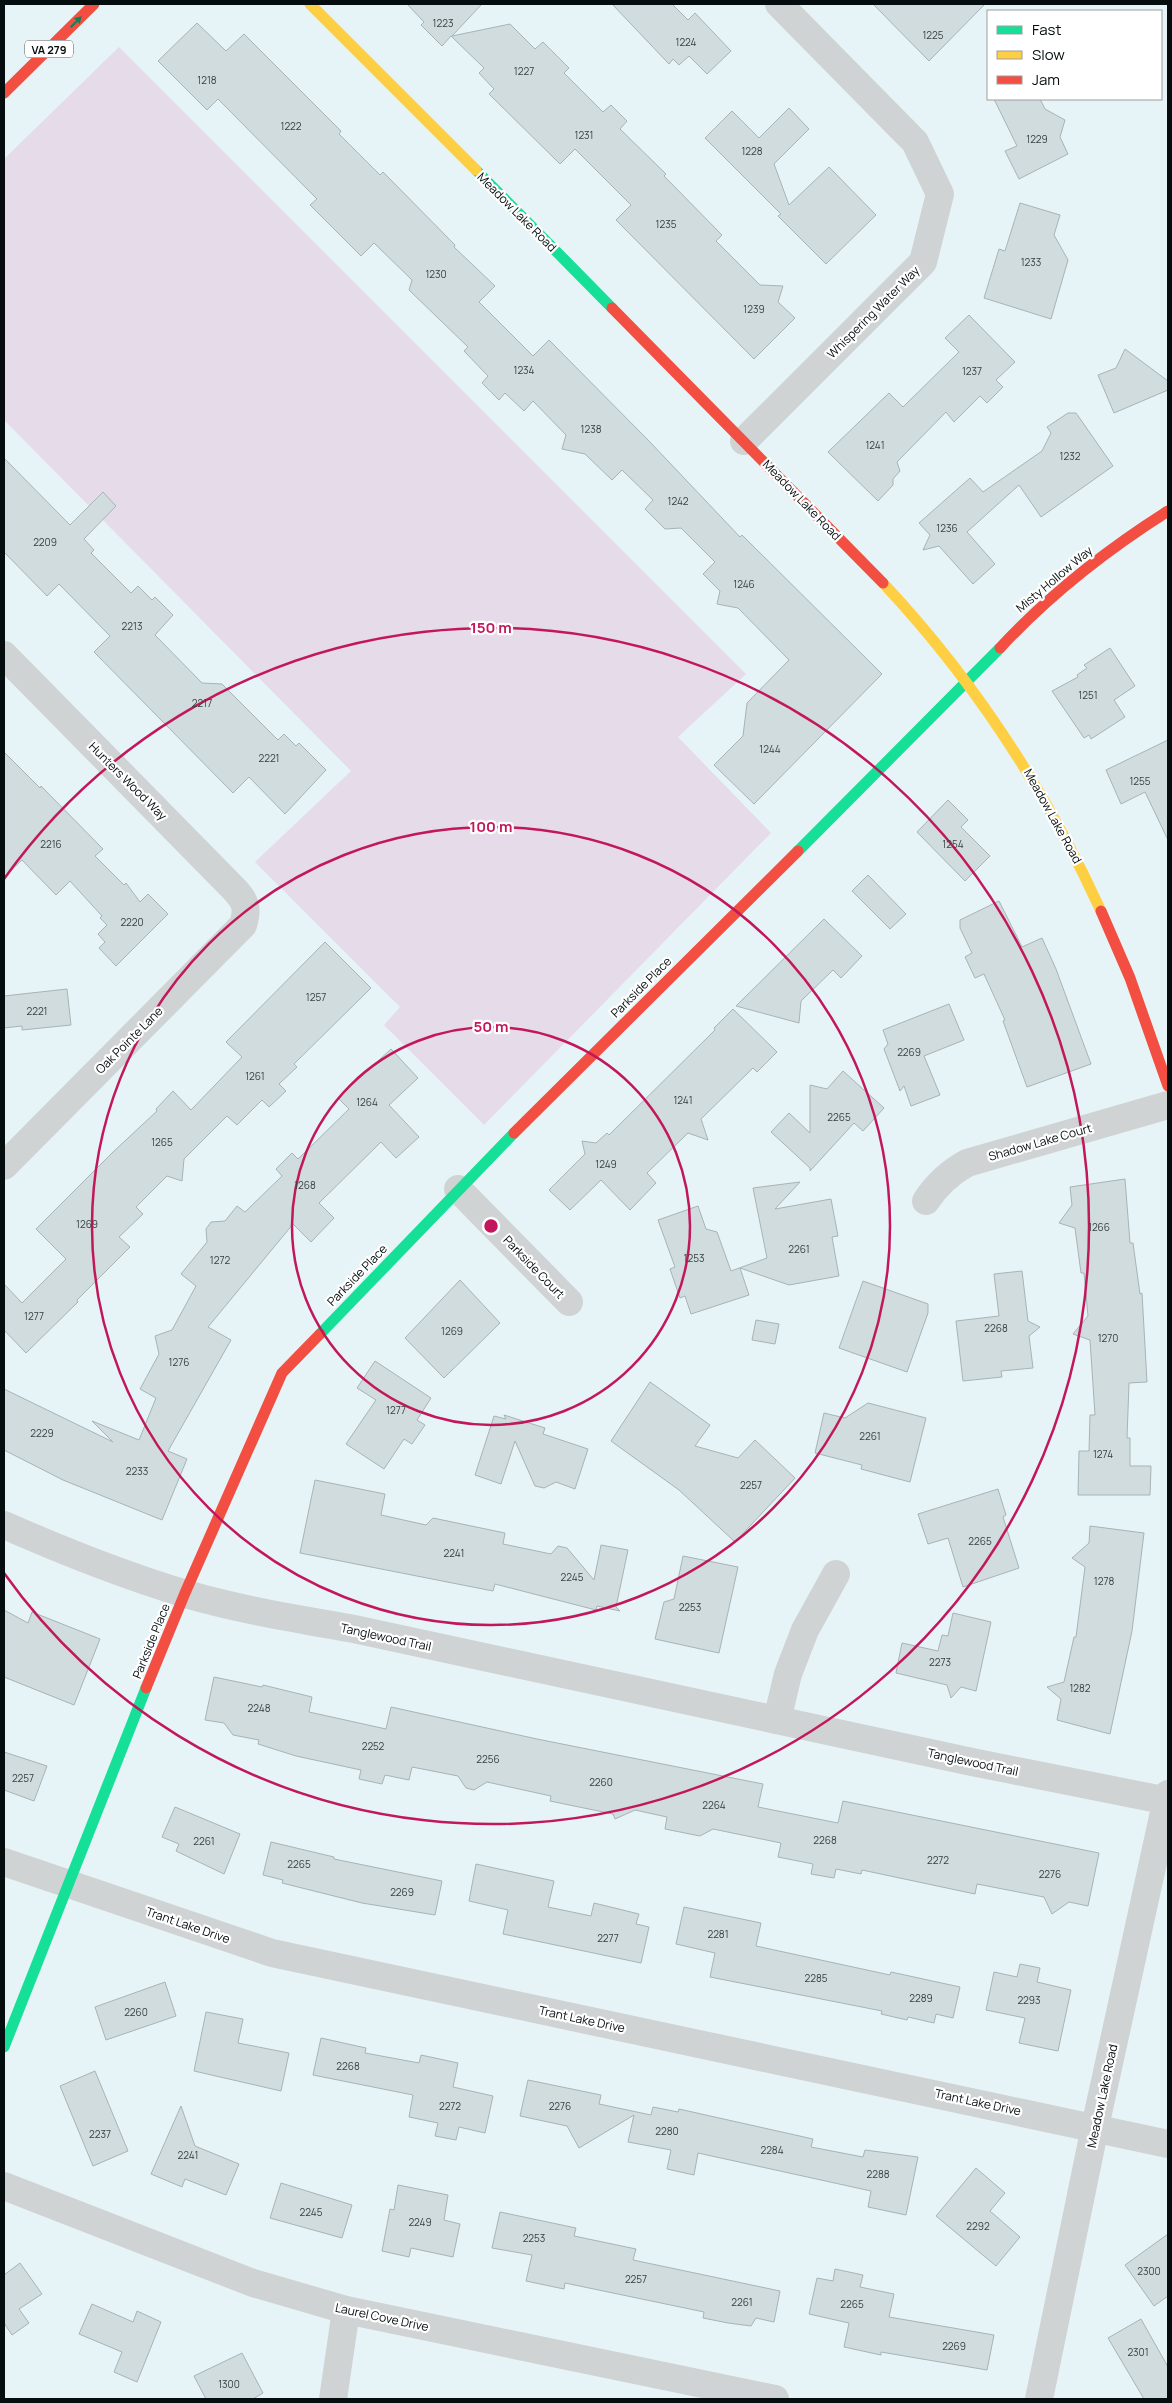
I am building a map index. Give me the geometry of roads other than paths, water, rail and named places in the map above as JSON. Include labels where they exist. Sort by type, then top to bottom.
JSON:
[{"type":"street","name":"VA 279","points":[[4,94],[94,4]]},
{"type":"street","name":"Meadow Lake Road","points":[[310,4],[744,441],[895,596],[968,682],[1014,747],[1058,822],[1095,895],[1127,970],[1168,1086]]},
{"type":"street","name":"Whispering Water Way","points":[[744,441],[923,262],[940,194],[915,142],[779,4]]},
{"type":"street","name":"Misty Hollow Way","points":[[968,682],[1019,627],[1119,542],[1168,511]]},
{"type":"street","name":"Hunters Wood Way","points":[[4,655],[235,890],[244,900],[248,910]]},
{"type":"street","name":"Parkside Place","points":[[4,2047],[67,1884],[186,1594],[282,1373],[458,1189],[968,682]]},
{"type":"street","name":"Oak Pointe Lane","points":[[9,1150],[243,925],[248,910]]},
{"type":"street","name":"Shadow Lake Court","points":[[926,1201],[936,1185],[951,1172],[967,1164],[1168,1105]]},
{"type":"street","name":"Parkside Court","points":[[458,1189],[569,1302]]},
{"type":"street","name":"Tanglewood Trail","points":[[4,1525],[73,1555],[186,1594],[264,1613],[354,1629],[777,1720],[1168,1799]]},
{"type":"street","points":[[777,1720],[788,1674],[805,1630],[836,1574]]},
{"type":"street","name":"Meadow Lake Road","points":[[1039,2399],[1095,2127],[1168,1799]]},
{"type":"street","name":"Trant Lake Drive","points":[[4,1862],[272,1953],[1168,2144]]},
{"type":"street","name":"Laurel Cove Drive","points":[[4,2186],[253,2283],[346,2310],[698,2391],[775,2399]]},
{"type":"street","points":[[333,2399],[346,2310]]}]
